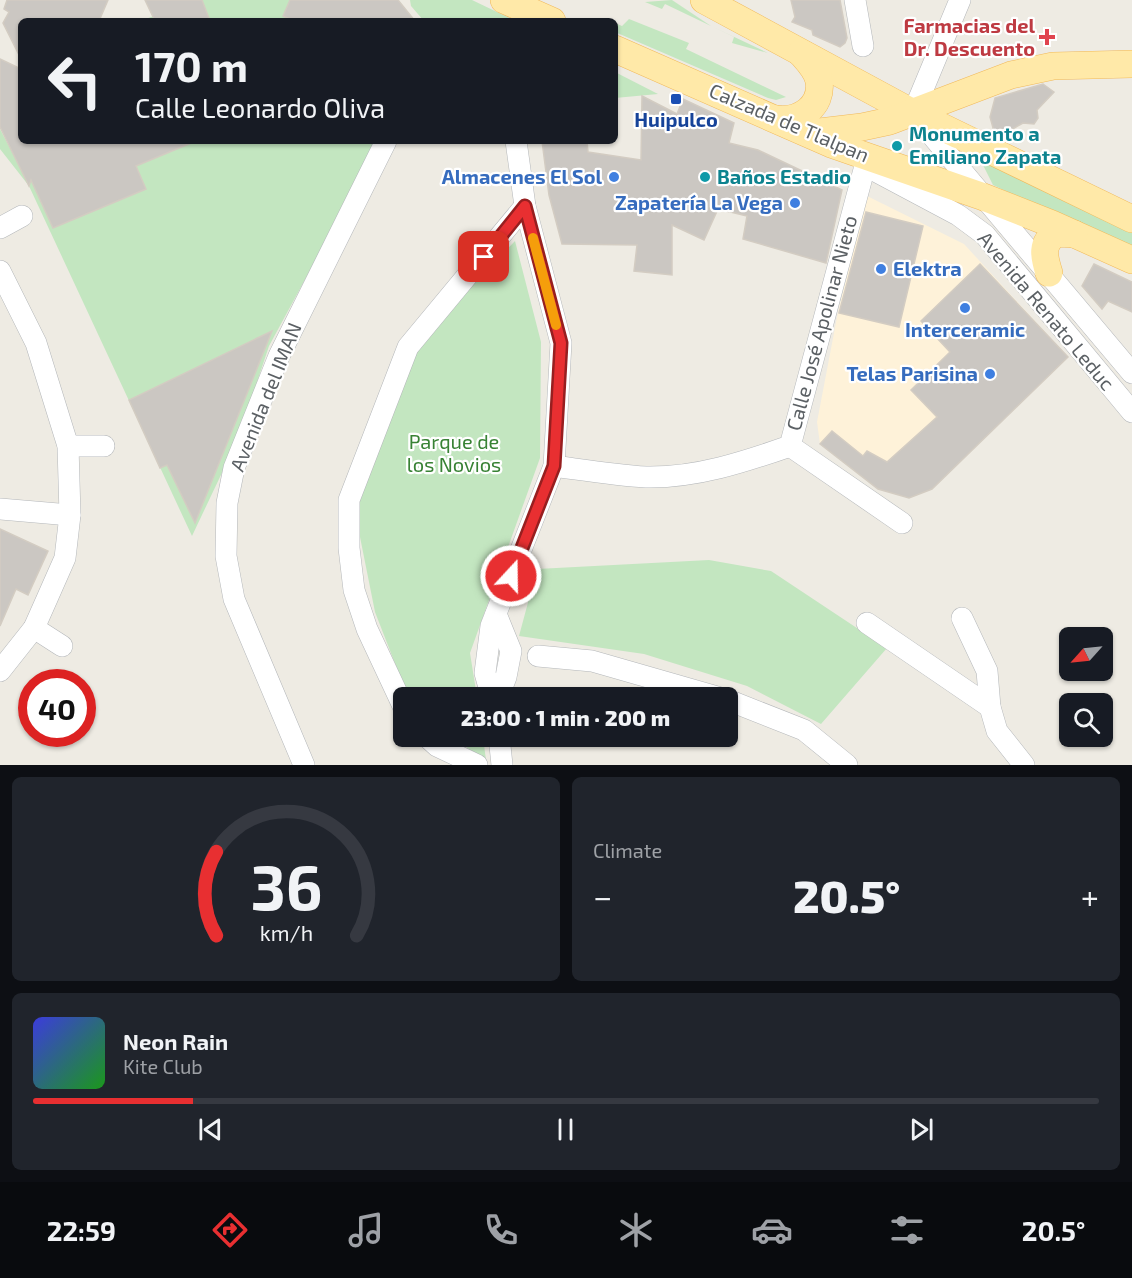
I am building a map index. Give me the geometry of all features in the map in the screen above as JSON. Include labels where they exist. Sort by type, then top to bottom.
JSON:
[{"type":"main road","points":[[504,0],[545,18]]},
{"type":"main road","points":[[718,3],[798,50],[925,100],[1132,219]]},
{"type":"main road","name":"Calzada de Tlalpan","points":[[618,50],[831,144],[981,196],[1132,260]]},
{"type":"main road","points":[[776,119],[785,120],[801,116],[818,98],[819,80],[798,50]]},
{"type":"main road","points":[[805,133],[862,127],[925,100],[1011,75],[1053,66],[1132,64]]},
{"type":"main road","points":[[1049,273],[1044,257],[1046,243],[1057,233],[1074,234]]},
{"type":"street","points":[[855,0],[863,46]]},
{"type":"street","points":[[925,100],[960,0]]},
{"type":"street","name":"Avenida Renato Leduc","points":[[925,100],[981,196],[1132,373]]},
{"type":"street","name":"Avenida del IMAN","points":[[304,765],[234,599],[226,556],[227,503],[234,468],[279,356],[385,144]]},
{"type":"street","points":[[489,687],[485,673],[491,626],[554,466],[561,343],[525,206],[516,144]]},
{"type":"street","name":"Avenida Renato Leduc","points":[[831,144],[864,166],[958,215],[985,235],[1132,412]]},
{"type":"street","name":"Calle José Apolinar Nieto","points":[[790,446],[864,166]]},
{"type":"street","points":[[394,687],[367,629],[354,590],[349,548],[350,500],[408,347],[525,206]]},
{"type":"street","points":[[0,228],[22,216]]},
{"type":"street","points":[[0,272],[36,343],[68,446],[70,515],[65,558],[34,628],[0,671]]},
{"type":"street","points":[[68,446],[104,446]]},
{"type":"street","name":"Calle José Apolinar Nieto","points":[[554,466],[647,477],[698,473],[744,462],[790,446]]},
{"type":"street","name":"Calle José Apolinar Nieto","points":[[790,446],[902,523]]},
{"type":"street","points":[[7,510],[70,515]]},
{"type":"street","points":[[496,614],[511,651],[502,687]]},
{"type":"street","points":[[962,618],[987,671],[990,707],[997,731],[1024,765]]},
{"type":"street","points":[[867,623],[990,707]]},
{"type":"street","points":[[34,628],[62,646]]},
{"type":"street","points":[[538,656],[592,662],[682,687]]},
{"type":"street","points":[[738,704],[804,730],[847,765]]},
{"type":"street","points":[[439,747],[477,765]]},
{"type":"street","points":[[500,747],[502,765]]},
{"type":"shaded area","points":[[867,196],[964,244],[1068,357],[932,489],[909,498],[878,489],[820,444],[817,422],[838,312]]},
{"type":"green space","points":[[188,0],[290,0],[283,16],[287,18],[148,18],[187,4]]},
{"type":"green space","points":[[410,0],[472,0],[510,18],[421,18],[411,6]]},
{"type":"green space","points":[[672,0],[711,26],[665,4],[662,9],[645,2]]},
{"type":"green space","points":[[629,19],[689,43],[686,49],[786,97],[776,100],[768,98],[618,33],[618,24],[622,26]]},
{"type":"green space","points":[[711,26],[768,53],[732,43],[734,37]]},
{"type":"green space","points":[[618,74],[658,94],[618,98]]},
{"type":"green space","points":[[0,129],[29,185],[47,144],[378,144],[269,346],[238,439],[192,536],[29,186],[0,149]]},
{"type":"green space","points":[[977,153],[1132,223],[1132,251],[993,185]]},
{"type":"green space","name":"Parque de los Novios","points":[[515,241],[541,342],[540,458],[470,653],[475,687],[404,687],[375,612],[356,517],[376,425],[423,336]]},
{"type":"green space","points":[[709,560],[771,571],[887,648],[821,724],[747,686],[644,654],[519,636],[537,569]]},
{"type":"green space","points":[[466,747],[484,747],[486,760]]},
{"type":"building","points":[[7,0],[108,0],[100,18],[18,18],[18,53],[3,23],[9,12],[4,9]]},
{"type":"building","points":[[145,0],[202,0],[209,18],[154,18]]},
{"type":"building","points":[[290,0],[398,0],[413,18],[287,18],[283,16]]},
{"type":"building","points":[[791,0],[840,0],[847,38],[845,43],[840,47],[813,35],[812,30],[792,22],[795,17]]},
{"type":"building","points":[[0,59],[18,68],[18,144],[189,144],[136,166],[146,189],[53,228],[31,180],[29,186],[0,127]]},
{"type":"building","points":[[1043,84],[1054,92],[1037,110],[1038,118],[1034,124],[1023,123],[998,137],[995,135],[990,117],[995,98]]},
{"type":"building","points":[[642,96],[677,114],[683,99],[734,123],[729,143],[758,150],[842,190],[826,263],[743,239],[747,216],[718,209],[704,240],[672,225],[672,275],[634,271],[637,245],[562,244],[549,195],[542,144],[587,144],[588,152],[641,160]]},
{"type":"building","name":"Elektra","points":[[866,212],[923,226],[899,327],[839,313]]},
{"type":"building","points":[[980,264],[1068,357],[932,489],[909,498],[878,489],[820,444],[832,431],[863,456],[867,451],[887,462],[937,417],[911,390],[950,352],[921,321]]},
{"type":"building","points":[[1094,264],[1132,282],[1132,312],[1108,301],[1102,309],[1082,286]]},
{"type":"building","points":[[272,331],[195,523],[167,465],[160,468],[129,400]]},
{"type":"building","points":[[0,529],[48,551],[28,595],[16,589],[0,626]]},
{"type":"slow traffic","points":[[533,238],[556,325]]},
{"type":"place","name":"Farmacias del Dr. Descuento","points":[[1047,37]]},
{"type":"place","name":"Huipulco","points":[[676,99]]},
{"type":"place","name":"Monumento a Emiliano Zapata","points":[[897,146]]},
{"type":"place","name":"Almacenes El Sol","points":[[614,177]]},
{"type":"place","name":"Baños Estadio","points":[[705,177]]},
{"type":"place","name":"Zapatería La Vega","points":[[795,203]]},
{"type":"place","name":"Elektra","points":[[881,269]]},
{"type":"place","name":"Interceramic","points":[[965,308]]},
{"type":"place","name":"Telas Parisina","points":[[990,374]]},
{"type":"route","points":[[484,257],[525,206],[561,343],[554,466],[511,576]]}]
